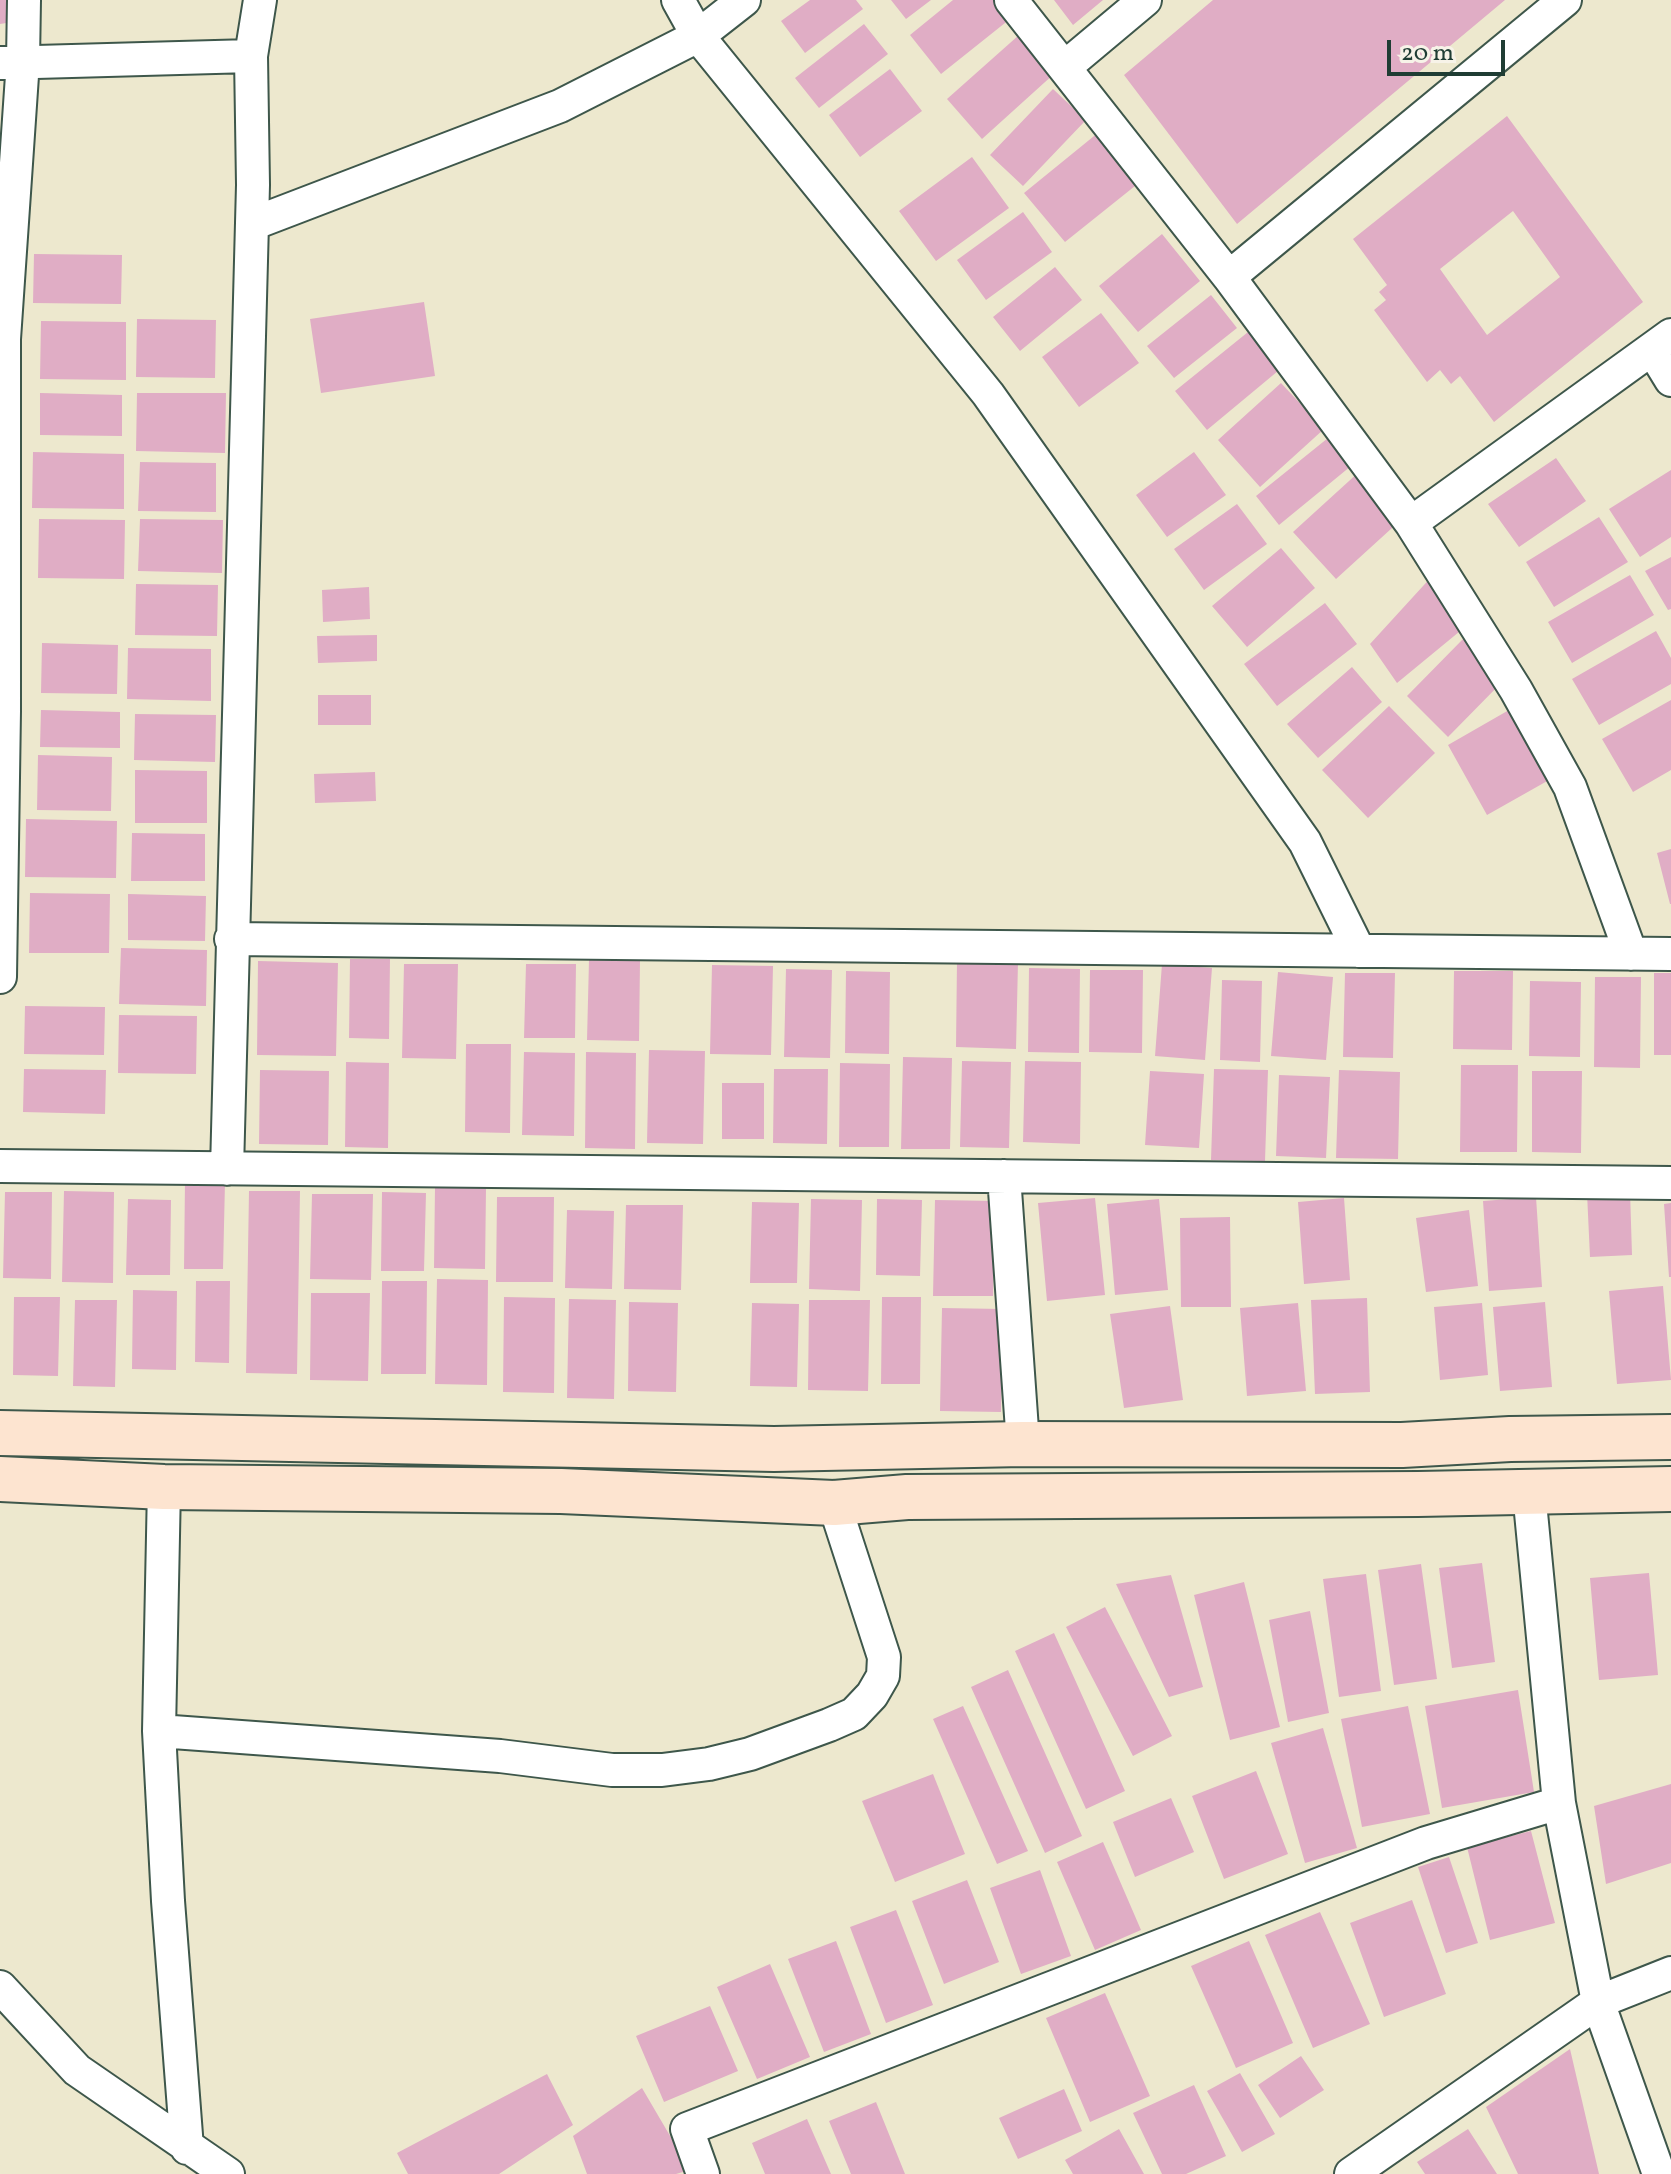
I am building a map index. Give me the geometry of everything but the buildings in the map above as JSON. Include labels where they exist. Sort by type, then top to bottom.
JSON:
[{"type":"street","points":[[0,977],[4,339],[11,62],[24,0]]},
{"type":"street","points":[[227,1169],[252,224],[251,56],[260,0]]},
{"type":"street","points":[[678,0],[698,36],[988,394],[1305,842],[1359,951]]},
{"type":"street","points":[[252,224],[560,106],[698,36],[744,0]]},
{"type":"street","points":[[1011,0],[1229,277],[1411,523],[1516,690],[1570,787],[1631,954]]},
{"type":"street","points":[[1065,67],[1145,0]]},
{"type":"street","points":[[1229,277],[1565,0]]},
{"type":"street","points":[[11,62],[251,56]]},
{"type":"street","points":[[1411,523],[1661,342],[1671,380]]},
{"type":"street","points":[[231,939],[1671,954]]},
{"type":"street","points":[[0,1166],[1671,1183]]},
{"type":"street","points":[[1004,1176],[1023,1444]]},
{"type":"street","points":[[0,1433],[774,1449],[1023,1444],[1402,1445],[1510,1439],[1671,1437]]},
{"type":"street","points":[[1400,1494],[1402,1445]]},
{"type":"street","points":[[0,1479],[164,1487],[561,1491],[834,1503],[907,1497],[1671,1489]]},
{"type":"street","points":[[164,1487],[159,1731],[168,1901],[187,2148]]},
{"type":"street","points":[[1529,1492],[1559,1803],[1581,1924],[1596,1991],[1659,2174]]},
{"type":"street","points":[[159,1731],[500,1756],[612,1770],[662,1770],[709,1764],[750,1754],[854,1714],[872,1695],[883,1676],[884,1657],[834,1503]]},
{"type":"street","points":[[703,2174],[687,2129],[1426,1843],[1559,1803]]},
{"type":"street","points":[[1351,2174],[1596,1991],[1671,1973]]},
{"type":"street","points":[[0,1987],[77,2070],[228,2174]]}]
